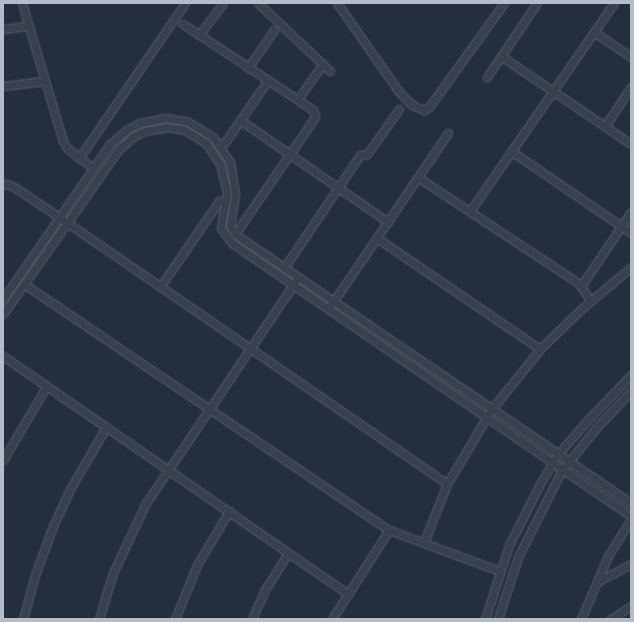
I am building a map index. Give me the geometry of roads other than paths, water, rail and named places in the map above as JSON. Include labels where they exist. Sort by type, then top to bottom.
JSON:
[{"type":"street","points":[[22,3],[63,141],[79,158],[92,167]]},
{"type":"street","points":[[79,158],[185,3]]},
{"type":"street","points":[[199,36],[223,3]]},
{"type":"street","points":[[258,3],[330,71]]},
{"type":"street","points":[[337,3],[399,92],[412,105],[424,110],[429,107],[504,3]]},
{"type":"street","points":[[487,77],[537,3]]},
{"type":"street","points":[[470,211],[614,3]]},
{"type":"street","points":[[182,24],[298,99],[313,110],[315,117],[235,234]]},
{"type":"street","points":[[3,29],[28,26]]},
{"type":"street","points":[[248,68],[274,30]]},
{"type":"street","points":[[594,32],[631,58]]},
{"type":"street","points":[[501,56],[631,144]]},
{"type":"street","points":[[298,99],[319,69]]},
{"type":"street","points":[[220,145],[240,120],[268,80]]},
{"type":"street","points":[[3,86],[45,81]]},
{"type":"street","points":[[605,126],[631,86]]},
{"type":"street","points":[[284,268],[360,155],[368,154],[399,109]]},
{"type":"street","points":[[3,299],[92,167],[118,136],[128,129],[155,119],[166,118],[188,122],[205,130],[220,145],[233,173],[235,194],[230,226],[235,234],[491,410],[631,504]]},
{"type":"street","points":[[240,120],[388,222]]},
{"type":"street","points":[[3,314],[119,149],[134,136],[157,128],[185,130],[206,143],[216,157],[223,173],[226,200],[221,223],[225,237],[329,310],[631,516]]},
{"type":"street","points":[[329,310],[448,134]]},
{"type":"street","points":[[511,151],[631,233]]},
{"type":"street","points":[[419,178],[581,286],[591,301]]},
{"type":"street","points":[[3,183],[14,187],[67,222],[249,349],[447,484]]},
{"type":"street","points":[[160,287],[218,201],[226,200]]},
{"type":"street","points":[[581,286],[631,212]]},
{"type":"street","points":[[377,238],[540,349]]},
{"type":"street","points":[[424,542],[447,484],[491,410],[540,349],[591,301],[631,267]]},
{"type":"street","points":[[99,619],[113,573],[129,536],[168,470],[298,278]]},
{"type":"street","points":[[24,284],[389,530],[499,571]]},
{"type":"street","points":[[3,356],[347,593]]},
{"type":"street","points":[[485,619],[499,571],[531,500],[558,454],[610,394],[631,375]]},
{"type":"street","points":[[3,460],[46,387]]},
{"type":"street","points":[[500,619],[518,557],[562,470],[631,391]]},
{"type":"street","points":[[23,619],[34,574],[53,526],[73,484],[106,428]]},
{"type":"street","points":[[175,619],[197,565],[229,512]]},
{"type":"street","points":[[581,619],[608,556],[631,519]]},
{"type":"street","points":[[332,619],[347,593],[389,530]]},
{"type":"street","points":[[252,619],[266,588],[288,553]]},
{"type":"street","points":[[597,582],[631,564]]},
{"type":"street","points":[[611,619],[631,606]]}]
